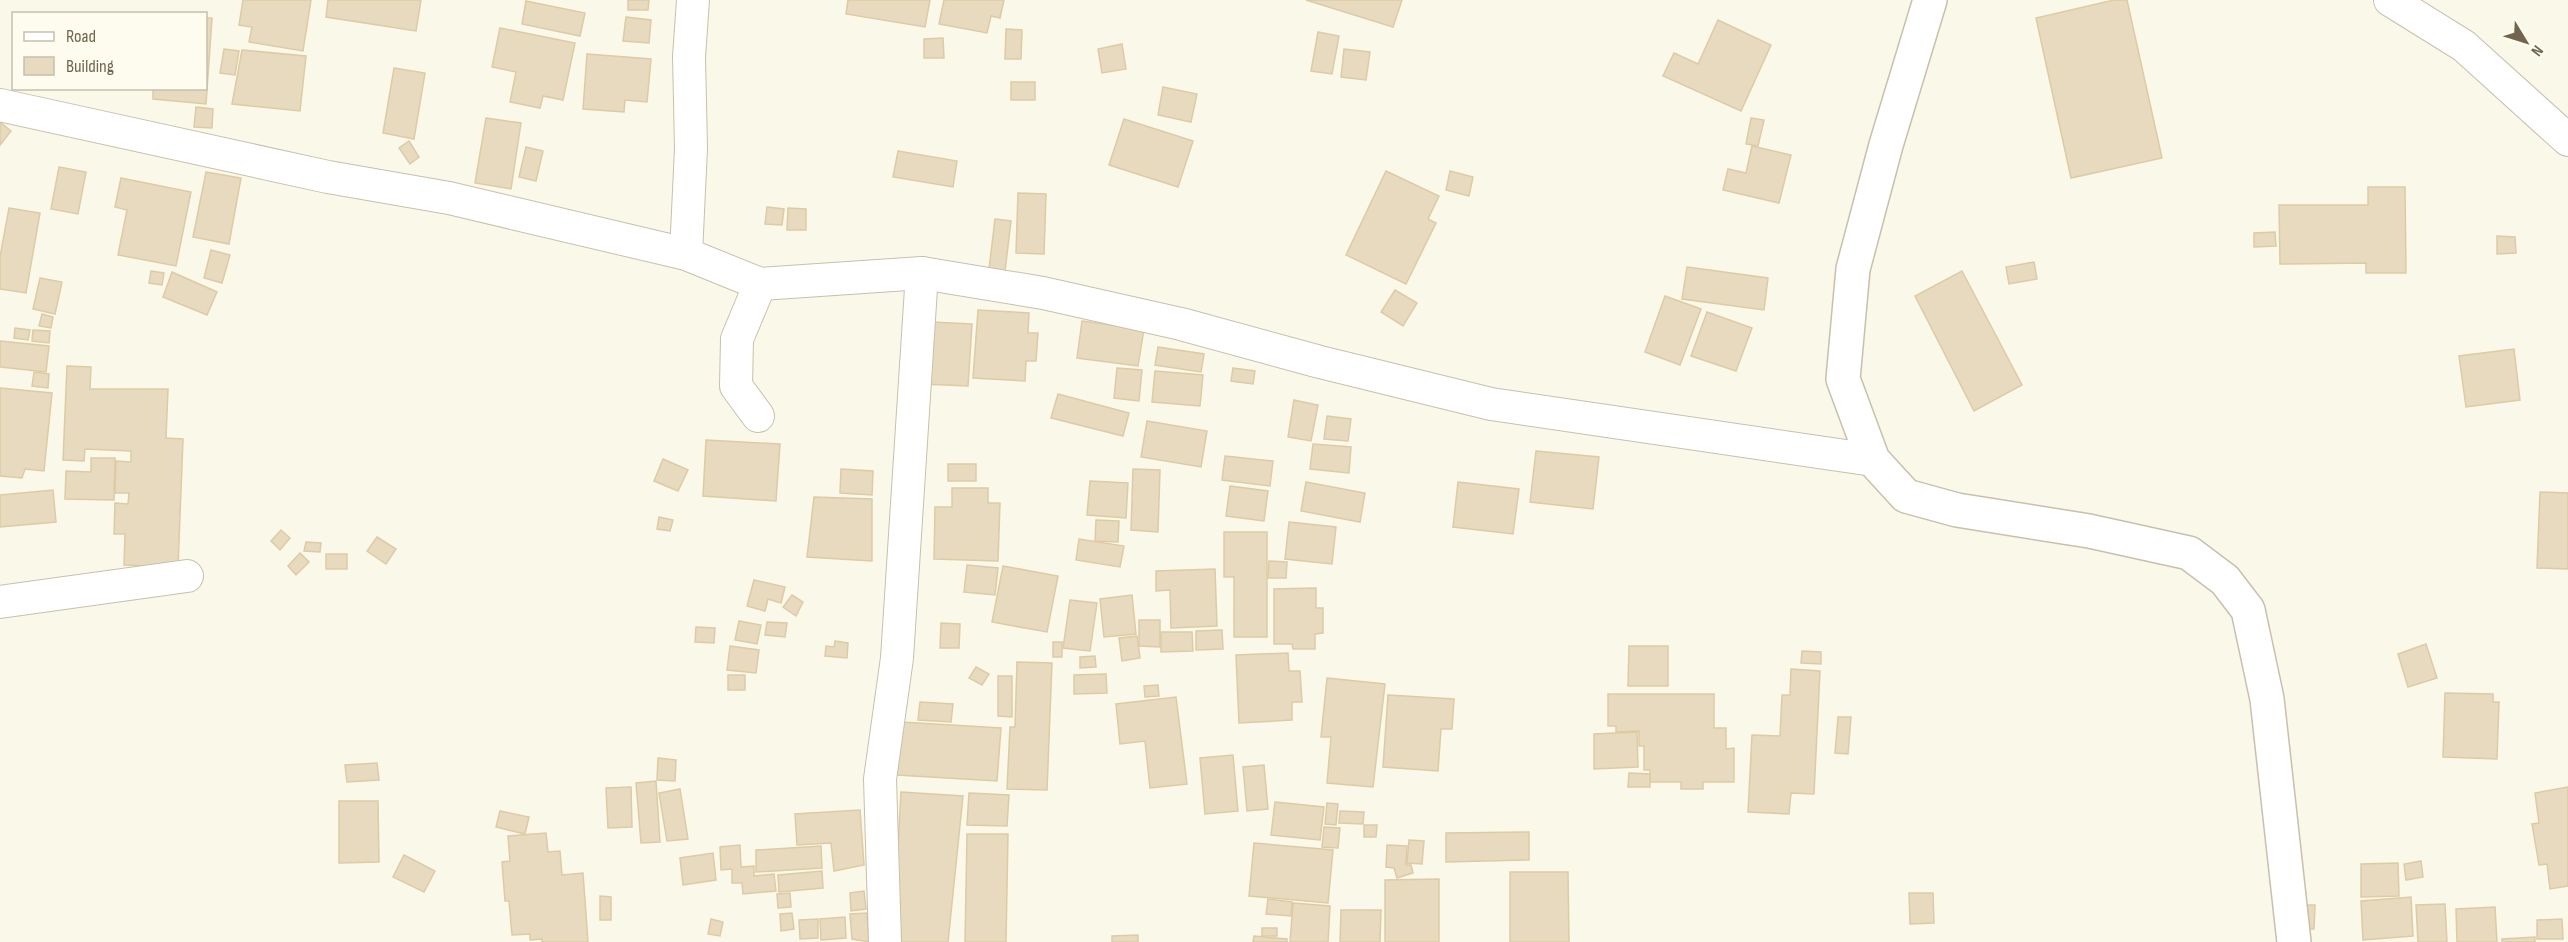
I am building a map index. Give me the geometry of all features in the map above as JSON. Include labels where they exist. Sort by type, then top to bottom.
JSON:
[{"type":"street","points":[[686,254],[691,148],[689,57],[693,0]]},
{"type":"street","points":[[1930,0],[1886,145],[1853,269],[1843,379],[1873,460],[1906,495],[1957,510],[2089,531],[2189,552],[2225,580],[2248,610],[2267,699],[2294,942]]},
{"type":"street","points":[[2390,0],[2464,46],[2568,140]]},
{"type":"street","points":[[0,105],[328,177],[449,198],[686,254],[760,284],[922,273],[1043,293],[1181,324],[1320,362],[1491,404],[1873,460]]},
{"type":"street","points":[[885,942],[879,780],[897,658],[922,273]]},
{"type":"street","points":[[758,416],[736,386],[737,339],[760,284]]},
{"type":"street","points":[[0,602],[187,576]]},
{"type":"building","points":[[243,0],[311,0],[303,51],[249,42],[252,27],[239,25]]},
{"type":"building","points":[[328,0],[421,0],[416,31],[326,17]]},
{"type":"building","points":[[628,0],[649,0],[648,10],[628,10]]},
{"type":"building","points":[[848,0],[930,0],[925,27],[846,14]]},
{"type":"building","points":[[944,0],[1004,0],[1000,18],[991,16],[987,33],[939,24]]},
{"type":"building","points":[[1306,0],[1402,0],[1393,27]]},
{"type":"building","points":[[2114,0],[2127,0],[2162,158],[2071,178],[2036,18]]},
{"type":"building","points":[[526,1],[585,13],[580,36],[522,24]]},
{"type":"building","points":[[626,17],[651,20],[649,43],[623,41]]},
{"type":"building","points":[[207,18],[212,18],[207,90]]},
{"type":"building","points":[[1718,20],[1771,45],[1741,111],[1663,76],[1674,53],[1698,64]]},
{"type":"building","points":[[500,28],[575,43],[563,100],[543,96],[540,108],[510,102],[516,72],[492,67]]},
{"type":"building","points":[[1006,29],[1022,30],[1021,59],[1005,59]]},
{"type":"building","points":[[1318,32],[1339,36],[1332,74],[1311,71]]},
{"type":"building","points":[[943,38],[944,58],[924,58],[924,39]]},
{"type":"building","points":[[1122,44],[1126,69],[1102,73],[1098,49]]},
{"type":"building","points":[[224,49],[239,51],[235,75],[220,73]]},
{"type":"building","points":[[1344,49],[1370,52],[1366,80],[1341,77]]},
{"type":"building","points":[[242,50],[306,56],[300,111],[232,104]]},
{"type":"building","points":[[587,54],[651,59],[647,102],[625,100],[624,112],[583,109]]},
{"type":"building","points":[[394,68],[425,73],[414,139],[383,133]]},
{"type":"building","points":[[1011,82],[1035,82],[1035,100],[1011,100]]},
{"type":"building","points":[[1163,87],[1197,94],[1191,122],[1158,115]]},
{"type":"building","points":[[153,90],[207,90],[206,104],[153,99]]},
{"type":"building","points":[[196,107],[213,109],[212,128],[194,127]]},
{"type":"building","points":[[486,118],[521,123],[511,189],[475,183]]},
{"type":"building","points":[[1751,118],[1764,120],[1758,146],[1746,144]]},
{"type":"building","points":[[1124,119],[1193,141],[1178,187],[1109,165]]},
{"type":"building","points":[[0,122],[11,131],[0,145]]},
{"type":"building","points":[[409,141],[419,157],[410,164],[399,148]]},
{"type":"building","points":[[1752,146],[1791,155],[1779,203],[1723,190],[1728,169],[1746,173]]},
{"type":"building","points":[[526,147],[543,151],[536,181],[519,177]]},
{"type":"building","points":[[898,151],[957,161],[953,187],[893,177]]},
{"type":"building","points":[[59,167],[86,172],[78,214],[51,209]]},
{"type":"building","points":[[1386,171],[1439,196],[1428,219],[1436,223],[1406,284],[1346,255]]},
{"type":"building","points":[[1450,171],[1473,177],[1469,196],[1446,190]]},
{"type":"building","points":[[206,172],[241,178],[229,244],[193,237]]},
{"type":"building","points":[[121,178],[191,192],[176,266],[118,255],[127,210],[115,207]]},
{"type":"building","points":[[2368,187],[2405,187],[2406,273],[2366,273],[2366,263],[2280,264],[2279,205],[2368,205]]},
{"type":"building","points":[[1018,193],[1046,194],[1044,254],[1016,253]]},
{"type":"building","points":[[767,207],[784,209],[782,225],[765,224]]},
{"type":"building","points":[[9,208],[40,213],[26,293],[0,289],[0,257]]},
{"type":"building","points":[[788,208],[806,209],[806,230],[787,230]]},
{"type":"building","points":[[995,219],[1011,221],[1005,271],[989,269]]},
{"type":"building","points":[[2275,232],[2276,246],[2254,247],[2254,233]]},
{"type":"building","points":[[2497,236],[2515,237],[2516,253],[2497,254]]},
{"type":"building","points":[[211,250],[230,255],[222,283],[204,278]]},
{"type":"building","points":[[2034,262],[2037,279],[2009,284],[2006,267]]},
{"type":"building","points":[[1687,267],[1768,278],[1764,310],[1682,299]]},
{"type":"building","points":[[151,271],[164,273],[162,285],[149,283]]},
{"type":"building","points":[[1962,271],[2022,385],[1974,411],[1915,296]]},
{"type":"building","points":[[172,272],[217,292],[207,315],[163,297]]},
{"type":"building","points":[[40,278],[62,282],[55,314],[33,309]]},
{"type":"building","points":[[1395,290],[1417,303],[1403,326],[1381,312]]},
{"type":"building","points":[[1665,296],[1701,309],[1680,365],[1645,352]]},
{"type":"building","points":[[978,310],[1029,313],[1028,333],[1038,333],[1036,361],[1026,361],[1025,381],[973,378]]},
{"type":"building","points":[[1707,312],[1752,328],[1736,371],[1691,356]]},
{"type":"building","points":[[42,314],[53,317],[51,328],[39,326]]},
{"type":"building","points":[[1082,321],[1144,329],[1138,366],[1077,358]]},
{"type":"building","points":[[931,322],[972,324],[968,386],[922,384]]},
{"type":"building","points":[[15,328],[30,330],[28,340],[14,338]]},
{"type":"building","points":[[33,330],[50,331],[49,343],[32,341]]},
{"type":"building","points":[[0,341],[49,346],[46,372],[0,367]]},
{"type":"building","points":[[1158,347],[1204,354],[1201,372],[1155,365]]},
{"type":"building","points":[[2514,349],[2520,400],[2466,407],[2459,356]]},
{"type":"building","points":[[67,366],[91,367],[90,389],[168,389],[166,438],[183,439],[178,567],[124,565],[125,534],[114,534],[115,503],[128,504],[129,493],[115,493],[116,461],[131,462],[131,451],[85,449],[84,461],[63,460]]},
{"type":"building","points":[[1117,368],[1142,370],[1139,401],[1114,398]]},
{"type":"building","points":[[1233,368],[1255,371],[1253,384],[1231,381]]},
{"type":"building","points":[[1155,371],[1203,375],[1200,406],[1152,402]]},
{"type":"building","points":[[34,372],[49,374],[48,388],[32,386]]},
{"type":"building","points":[[0,388],[52,393],[44,471],[25,469],[22,478],[0,476]]},
{"type":"building","points":[[1058,394],[1129,413],[1123,436],[1051,418]]},
{"type":"building","points":[[1294,400],[1318,405],[1311,441],[1288,437]]},
{"type":"building","points":[[1327,416],[1351,419],[1348,441],[1324,439]]},
{"type":"building","points":[[1147,421],[1207,431],[1201,467],[1141,457]]},
{"type":"building","points":[[706,440],[780,444],[776,501],[703,496]]},
{"type":"building","points":[[1313,444],[1351,447],[1349,473],[1310,469]]},
{"type":"building","points":[[1536,451],[1599,457],[1593,509],[1530,502]]},
{"type":"building","points":[[1225,456],[1273,461],[1270,486],[1222,480]]},
{"type":"building","points":[[91,458],[115,458],[114,500],[65,499],[66,471],[91,472]]},
{"type":"building","points":[[663,459],[688,470],[678,491],[654,481]]},
{"type":"building","points":[[948,464],[976,464],[976,481],[948,481]]},
{"type":"building","points":[[841,469],[873,471],[872,495],[840,493]]},
{"type":"building","points":[[1133,469],[1160,470],[1158,532],[1131,530]]},
{"type":"building","points":[[1090,481],[1128,483],[1126,518],[1087,515]]},
{"type":"building","points":[[1306,482],[1365,493],[1360,522],[1301,511]]},
{"type":"building","points":[[1458,482],[1519,489],[1513,534],[1453,527]]},
{"type":"building","points":[[1230,486],[1268,491],[1264,521],[1226,516]]},
{"type":"building","points":[[952,488],[988,488],[988,503],[1000,503],[998,561],[934,559],[935,507],[952,507]]},
{"type":"building","points":[[53,490],[56,522],[0,527],[0,495]]},
{"type":"building","points":[[2540,492],[2568,493],[2568,569],[2537,568]]},
{"type":"building","points":[[814,497],[872,499],[872,561],[807,557]]},
{"type":"building","points":[[659,517],[673,520],[670,531],[657,529]]},
{"type":"building","points":[[1096,520],[1119,521],[1118,542],[1095,541]]},
{"type":"building","points":[[1289,522],[1336,527],[1332,564],[1285,559]]},
{"type":"building","points":[[281,530],[290,538],[280,550],[271,541]]},
{"type":"building","points":[[1224,532],[1267,532],[1267,637],[1234,637],[1234,577],[1224,577]]},
{"type":"building","points":[[377,537],[396,549],[386,564],[367,551]]},
{"type":"building","points":[[1079,539],[1124,546],[1120,567],[1076,560]]},
{"type":"building","points":[[306,542],[321,543],[320,552],[304,551]]},
{"type":"building","points":[[300,553],[309,562],[296,575],[288,566]]},
{"type":"building","points":[[326,554],[347,554],[347,569],[326,569]]},
{"type":"building","points":[[1269,561],[1287,562],[1286,578],[1268,578]]},
{"type":"building","points":[[967,565],[998,568],[995,595],[964,592]]},
{"type":"building","points":[[1003,566],[1058,576],[1047,632],[992,622]]},
{"type":"building","points":[[1215,569],[1217,626],[1171,628],[1170,590],[1156,591],[1156,571]]},
{"type":"building","points":[[754,580],[785,587],[781,603],[768,599],[765,611],[747,606]]},
{"type":"building","points":[[1316,588],[1316,608],[1323,608],[1323,633],[1315,634],[1315,649],[1293,649],[1292,644],[1274,644],[1274,589]]},
{"type":"building","points":[[792,595],[803,602],[796,616],[783,607]]},
{"type":"building","points":[[1132,595],[1136,634],[1104,637],[1100,599]]},
{"type":"building","points":[[1070,600],[1097,603],[1090,651],[1063,648]]},
{"type":"building","points":[[1139,620],[1160,620],[1160,647],[1139,646]]},
{"type":"building","points":[[739,621],[761,625],[757,644],[735,640]]},
{"type":"building","points":[[767,622],[787,623],[785,637],[765,635]]},
{"type":"building","points":[[941,623],[960,624],[959,648],[940,648]]},
{"type":"building","points":[[696,627],[715,628],[714,643],[695,642]]},
{"type":"building","points":[[1222,630],[1223,649],[1196,650],[1196,631]]},
{"type":"building","points":[[1161,632],[1192,632],[1193,651],[1161,652]]},
{"type":"building","points":[[1137,636],[1140,658],[1122,661],[1119,638]]},
{"type":"building","points":[[835,641],[848,643],[847,658],[825,656],[826,646],[834,647]]},
{"type":"building","points":[[1053,642],[1062,642],[1062,657],[1053,657]]},
{"type":"building","points":[[2426,644],[2437,678],[2408,687],[2398,654]]},
{"type":"building","points":[[730,646],[759,650],[756,673],[727,670]]},
{"type":"building","points":[[1629,646],[1668,646],[1668,686],[1628,686]]},
{"type":"building","points":[[1802,651],[1821,652],[1821,664],[1801,663]]},
{"type":"building","points":[[1288,653],[1289,671],[1300,671],[1302,702],[1292,702],[1292,720],[1239,723],[1236,655]]},
{"type":"building","points":[[1095,656],[1096,667],[1080,668],[1080,657]]},
{"type":"building","points":[[1017,662],[1052,663],[1047,790],[1007,789],[1010,727],[1015,727]]},
{"type":"building","points":[[976,667],[989,674],[982,685],[969,678]]},
{"type":"building","points":[[1791,669],[1820,671],[1814,794],[1791,793],[1789,814],[1748,812],[1752,735],[1780,736],[1782,695],[1790,695]]},
{"type":"building","points":[[1106,674],[1107,693],[1074,694],[1074,675]]},
{"type":"building","points":[[728,675],[745,675],[745,690],[728,690]]},
{"type":"building","points":[[998,676],[1012,676],[1012,717],[998,716]]},
{"type":"building","points":[[1327,678],[1385,684],[1373,787],[1327,783],[1331,737],[1321,737]]},
{"type":"building","points":[[1158,685],[1159,696],[1145,697],[1144,686]]},
{"type":"building","points":[[2445,693],[2493,694],[2493,702],[2499,702],[2497,759],[2443,757]]},
{"type":"building","points":[[1608,694],[1714,694],[1714,728],[1726,728],[1726,749],[1734,748],[1734,782],[1703,782],[1703,789],[1681,789],[1681,782],[1650,782],[1650,770],[1644,770],[1644,746],[1639,746],[1639,731],[1616,732],[1616,726],[1608,726]]},
{"type":"building","points":[[1388,695],[1454,699],[1452,729],[1441,729],[1438,771],[1383,767]]},
{"type":"building","points":[[1176,697],[1187,784],[1150,788],[1145,741],[1120,744],[1116,704]]},
{"type":"building","points":[[920,702],[953,704],[951,722],[918,720]]},
{"type":"building","points":[[1838,717],[1851,717],[1848,754],[1835,753]]},
{"type":"building","points":[[901,722],[1001,728],[997,781],[897,775]]},
{"type":"building","points":[[1637,732],[1638,767],[1594,769],[1594,734]]},
{"type":"building","points":[[1233,755],[1238,811],[1205,814],[1200,758]]},
{"type":"building","points":[[658,758],[676,760],[675,781],[657,780]]},
{"type":"building","points":[[377,763],[379,780],[347,782],[345,765]]},
{"type":"building","points":[[1264,765],[1268,809],[1247,811],[1243,767]]},
{"type":"building","points":[[1629,773],[1650,774],[1650,787],[1628,787]]},
{"type":"building","points":[[656,781],[660,842],[641,843],[636,783]]},
{"type":"building","points":[[631,787],[632,827],[608,828],[606,788]]},
{"type":"building","points":[[2568,787],[2568,886],[2550,889],[2547,864],[2539,865],[2532,824],[2539,823],[2535,793]]},
{"type":"building","points":[[680,789],[688,839],[667,841],[659,793]]},
{"type":"building","points":[[901,792],[963,796],[948,942],[893,942]]},
{"type":"building","points":[[969,793],[1009,795],[1007,826],[967,825]]},
{"type":"building","points":[[339,801],[378,801],[379,862],[339,863]]},
{"type":"building","points":[[1275,802],[1324,807],[1320,840],[1271,835]]},
{"type":"building","points":[[1327,803],[1338,804],[1336,825],[1325,824]]},
{"type":"building","points":[[860,810],[864,865],[834,871],[831,843],[797,845],[795,814]]},
{"type":"building","points":[[500,811],[529,817],[525,834],[496,827]]},
{"type":"building","points":[[1340,811],[1364,812],[1363,824],[1339,823]]},
{"type":"building","points":[[1364,825],[1377,825],[1376,837],[1364,837]]},
{"type":"building","points":[[1324,827],[1340,828],[1338,848],[1322,847]]},
{"type":"building","points":[[1529,832],[1529,860],[1446,862],[1446,833]]},
{"type":"building","points":[[546,833],[548,852],[560,851],[562,875],[583,873],[588,942],[542,942],[542,939],[530,940],[530,934],[512,935],[509,901],[505,901],[502,862],[510,861],[508,836]]},
{"type":"building","points":[[967,834],[1008,834],[1006,942],[965,942]]},
{"type":"building","points":[[1409,840],[1424,841],[1422,864],[1407,863]]},
{"type":"building","points":[[1254,843],[1333,850],[1328,903],[1249,896]]},
{"type":"building","points":[[740,845],[741,867],[754,866],[754,876],[774,874],[776,891],[743,894],[742,883],[732,883],[732,869],[721,870],[720,847]]},
{"type":"building","points":[[1387,845],[1407,846],[1406,865],[1411,865],[1413,873],[1397,878],[1394,868],[1386,867]]},
{"type":"building","points":[[821,846],[822,868],[756,872],[756,850]]},
{"type":"building","points":[[713,853],[716,880],[683,885],[680,858]]},
{"type":"building","points":[[404,855],[435,871],[424,892],[393,877]]},
{"type":"building","points":[[2421,861],[2423,877],[2406,880],[2404,864]]},
{"type":"building","points":[[2398,863],[2399,896],[2361,897],[2361,864]]},
{"type":"building","points":[[822,871],[823,888],[779,892],[778,875]]},
{"type":"building","points":[[1510,872],[1568,872],[1569,942],[1510,942]]},
{"type":"building","points":[[1439,879],[1439,942],[1385,942],[1385,880]]},
{"type":"building","points":[[864,891],[866,909],[851,911],[850,893]]},
{"type":"building","points":[[790,893],[791,907],[778,908],[777,894]]},
{"type":"building","points":[[1909,893],[1933,893],[1934,923],[1910,924]]},
{"type":"building","points":[[600,896],[611,897],[611,920],[600,920]]},
{"type":"building","points":[[2411,897],[2413,936],[2363,940],[2361,901]]},
{"type":"building","points":[[1268,899],[1292,902],[1291,916],[1266,914]]},
{"type":"building","points":[[1293,903],[1330,906],[1328,942],[1290,942]]},
{"type":"building","points":[[2445,904],[2447,942],[2418,942],[2416,905]]},
{"type":"building","points":[[2304,905],[2315,905],[2314,929],[2303,929]]},
{"type":"building","points":[[2495,907],[2497,942],[2457,942],[2456,909]]},
{"type":"building","points":[[1341,910],[1381,910],[1380,942],[1340,942]]},
{"type":"building","points":[[792,913],[794,929],[781,931],[780,914]]},
{"type":"building","points":[[867,913],[869,942],[852,939],[850,914]]},
{"type":"building","points":[[845,917],[846,938],[821,940],[820,919]]},
{"type":"building","points":[[711,919],[723,922],[720,936],[708,934]]},
{"type":"building","points":[[818,919],[818,938],[800,939],[799,920]]},
{"type":"building","points":[[2562,919],[2563,939],[2537,939],[2537,920]]},
{"type":"building","points":[[1262,928],[1277,928],[1277,936],[1262,936]]},
{"type":"building","points":[[1138,935],[1138,942],[1112,942],[1112,936]]},
{"type":"building","points":[[1254,936],[1287,939],[1287,942],[1253,942]]},
{"type":"building","points":[[2535,937],[2535,942],[2502,942],[2502,939]]}]
